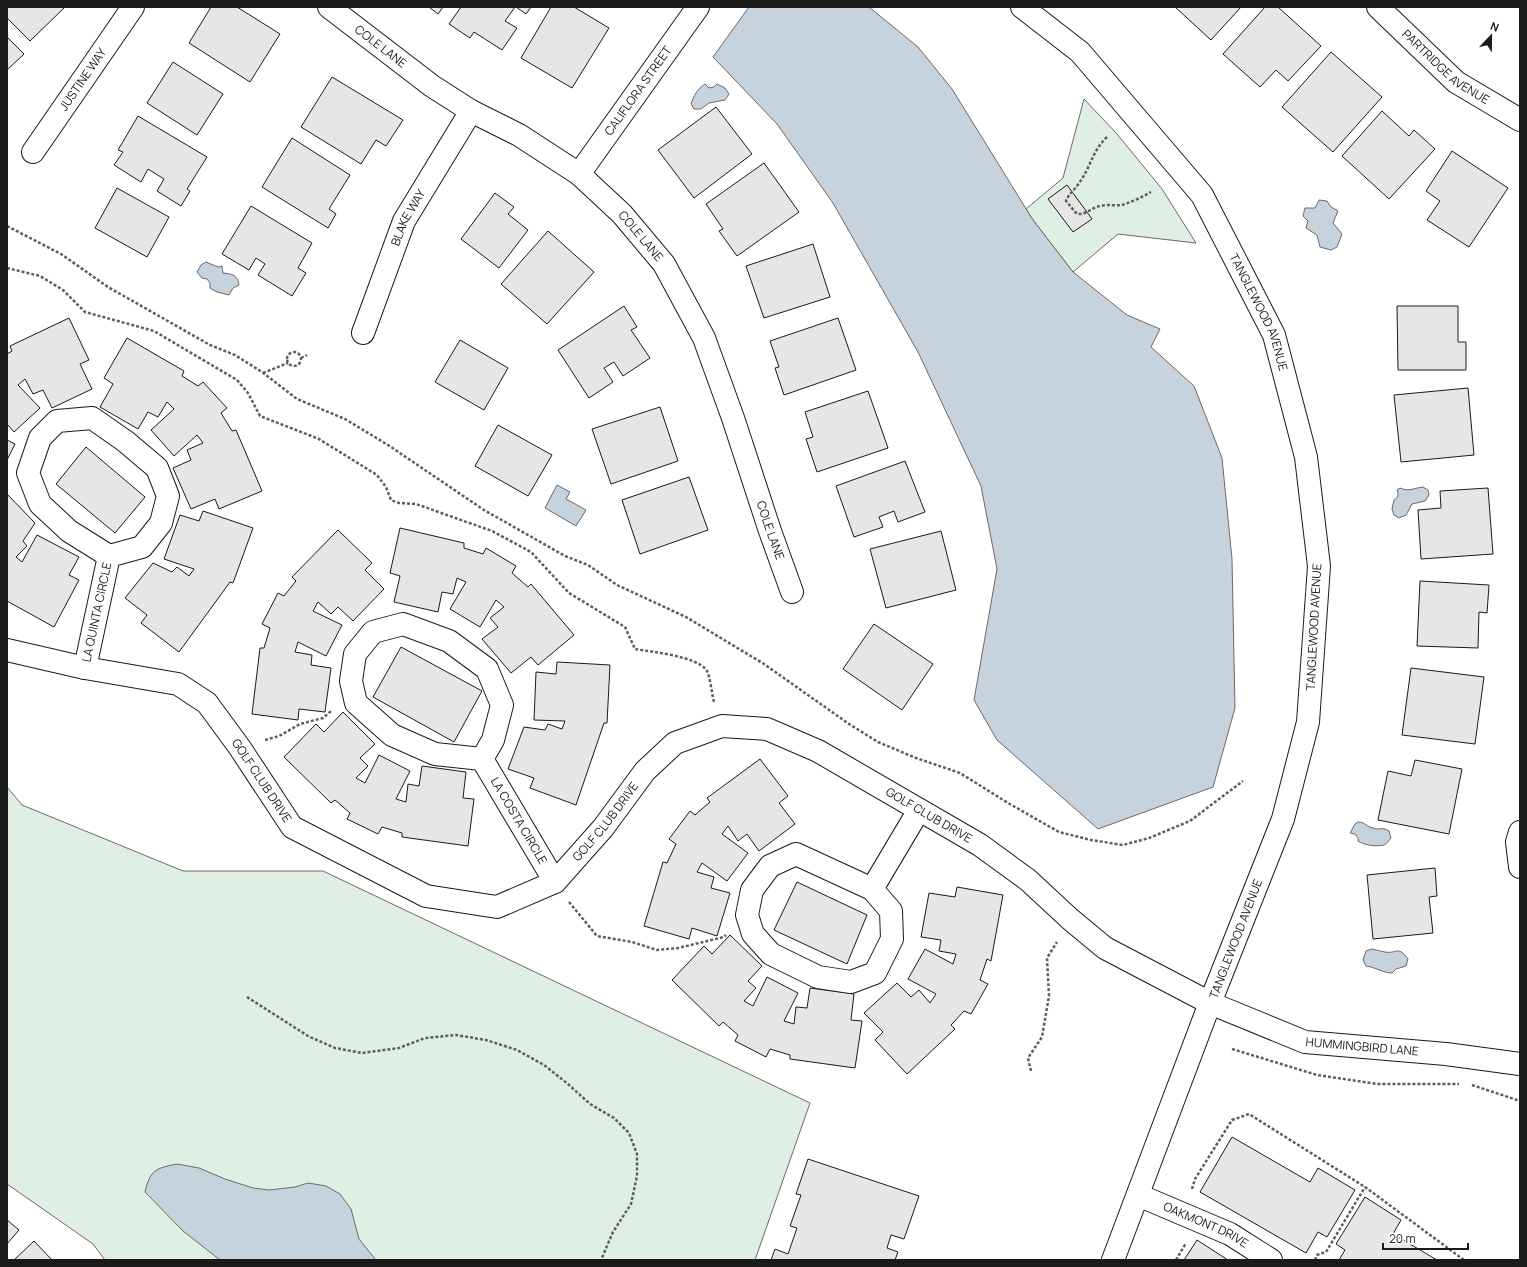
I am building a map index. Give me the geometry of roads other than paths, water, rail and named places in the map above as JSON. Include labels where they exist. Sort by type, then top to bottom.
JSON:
[{"type":"street","name":"JUSTINE WAY","points":[[33,152],[133,7]]},
{"type":"street","name":"COLE LANE","points":[[329,7],[432,86],[471,111],[519,135],[579,174],[622,214],[664,264],[704,338],[733,418],[770,531],[792,592]]},
{"type":"street","name":"CALIFLORA STREET","points":[[579,174],[698,7]]},
{"type":"street","name":"TANGLEWOOD AVENUE","points":[[1022,7],[1080,52],[1202,195],[1274,335],[1306,457],[1319,566],[1308,722],[1283,818],[1210,1003],[1113,1260]]},
{"type":"street","name":"PARTRIDGE AVENUE","points":[[1378,7],[1456,82],[1520,120]]},
{"type":"street","name":"BLAKE WAY","points":[[362,332],[404,221],[471,111]]},
{"type":"street","name":"LA QUINTA CIRCLE","points":[[92,418],[125,441],[157,468],[168,496],[161,523],[142,547],[109,556],[69,531],[40,504],[28,473],[40,438],[57,421],[92,418]]},
{"type":"street","name":"LA QUINTA CIRCLE","points":[[85,668],[109,556]]},
{"type":"street","points":[[403,624],[449,641],[487,669],[502,705],[493,740],[482,759],[435,754],[392,735],[356,703],[351,681],[355,654],[373,632],[403,624]]},
{"type":"street","name":"GOLF CLUB DRIVE","points":[[7,650],[85,668],[178,684],[207,703],[240,748],[292,827],[426,896],[497,907],[555,882],[602,828],[645,771],[675,743],[722,726],[767,729],[818,751],[980,845],[1028,880],[1070,919],[1105,948],[1210,1003]]},
{"type":"street","name":"LA COSTA CIRCLE","points":[[482,759],[555,882]]},
{"type":"street","points":[[872,889],[919,810]]},
{"type":"street","points":[[1520,832],[1517,842],[1520,867]]},
{"type":"street","points":[[796,854],[872,889],[891,911],[892,939],[875,973],[851,982],[818,977],[770,954],[753,934],[747,915],[752,890],[770,866],[796,854]]},
{"type":"street","name":"HUMMINGBIRD LANE","points":[[1210,1003],[1305,1042],[1446,1054],[1520,1064]]},
{"type":"street","name":"OAKMONT DRIVE","points":[[1138,1195],[1230,1234],[1271,1260]]}]
